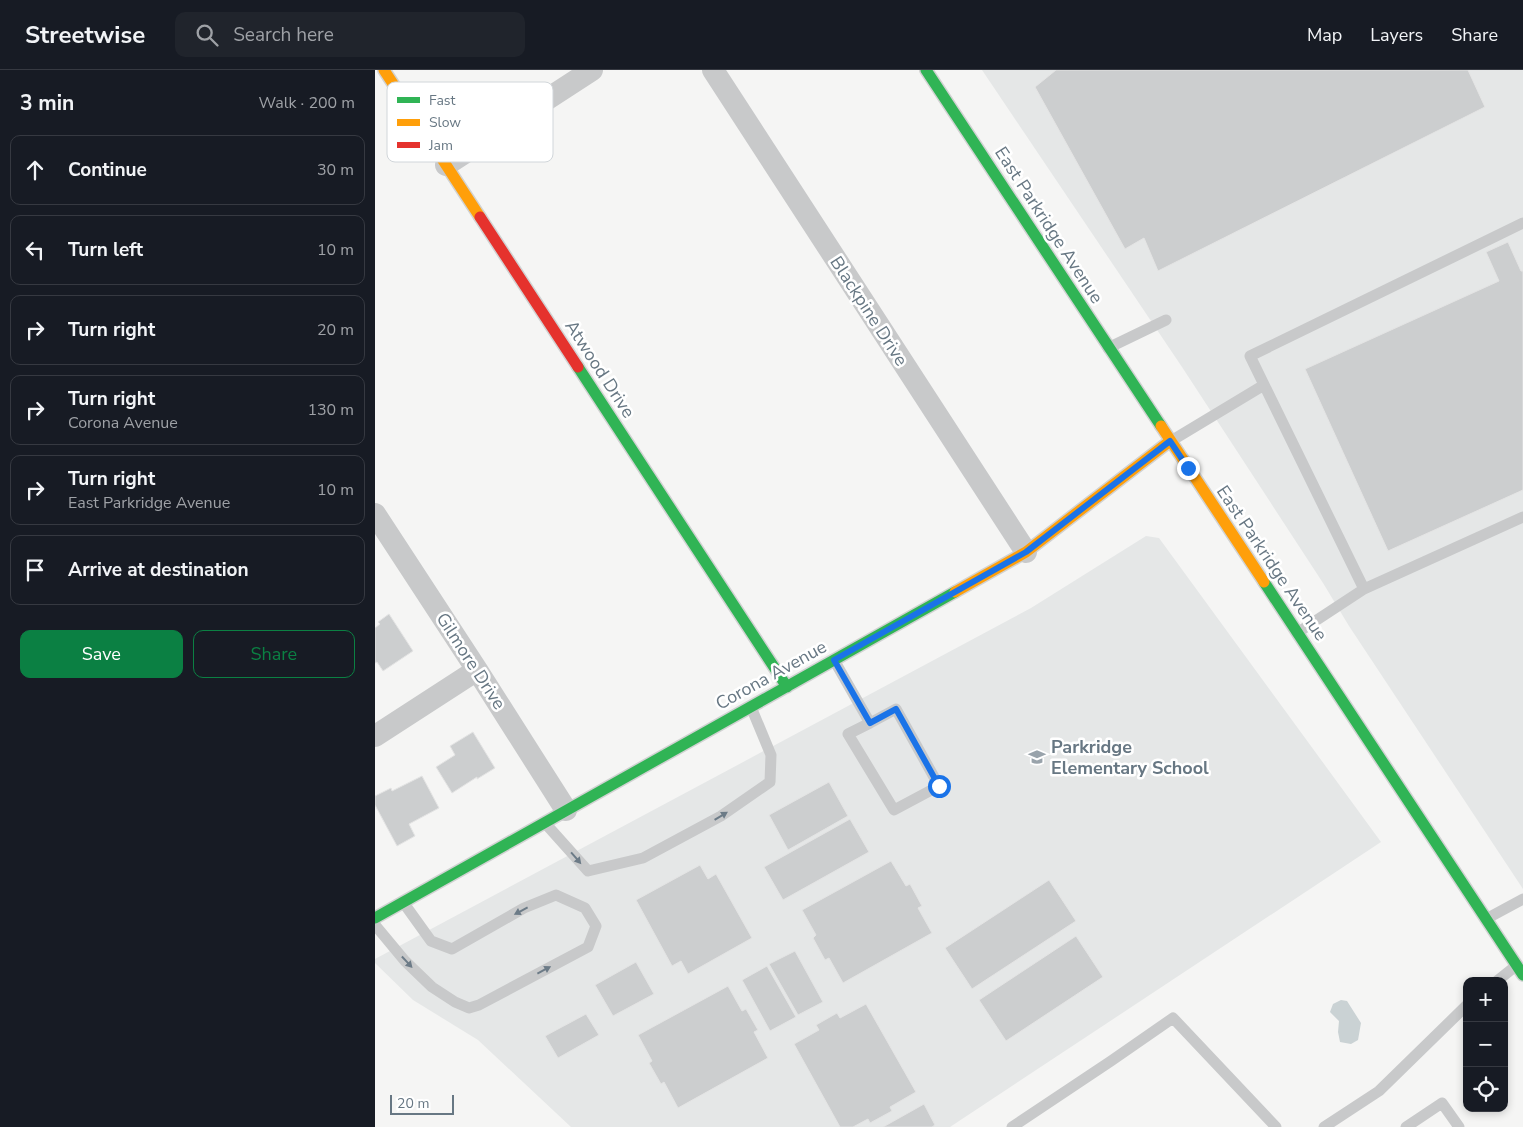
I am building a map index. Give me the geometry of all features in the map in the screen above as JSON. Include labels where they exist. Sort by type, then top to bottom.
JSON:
[{"type":"street","name":"Atwood Drive","points":[[384,70],[392,82]]},
{"type":"street","points":[[553,96],[592,70]]},
{"type":"street","name":"Blackpine Drive","points":[[713,70],[1026,552]]},
{"type":"street","name":"East Parkridge Avenue","points":[[925,70],[1520,970]]},
{"type":"street","name":"Atwood Drive","points":[[445,162],[787,687]]},
{"type":"street","points":[[447,165],[452,162]]},
{"type":"street","name":"Corona Avenue","points":[[375,918],[1026,552],[1170,441]]},
{"type":"street","name":"Gilmore Drive","points":[[375,514],[566,810]]},
{"type":"street","points":[[375,736],[477,670]]},
{"type":"lane","points":[[1363,589],[1250,356],[1523,223]]},
{"type":"lane","points":[[1108,348],[1165,320]]},
{"type":"lane","points":[[1170,441],[1264,386]]},
{"type":"lane","points":[[1297,633],[1363,589],[1523,517]]},
{"type":"lane","points":[[834,660],[870,723]]},
{"type":"lane","points":[[544,822],[588,872],[643,858],[721,816],[770,782],[771,755],[751,707]]},
{"type":"lane","points":[[896,709],[939,786],[893,810],[848,734],[870,723],[896,709]]},
{"type":"lane","points":[[375,925],[405,961],[432,987],[455,1002],[469,1008],[479,1005],[587,947],[596,926],[585,908],[556,895],[524,908],[452,949],[431,941],[403,902]]},
{"type":"lane","points":[[1486,919],[1523,900]]},
{"type":"lane","points":[[1505,977],[1520,970]]},
{"type":"lane","points":[[1323,1127],[1379,1090],[1463,1009]]},
{"type":"lane","points":[[1012,1127],[1173,1018],[1276,1127]]},
{"type":"lane","points":[[1406,1127],[1442,1103],[1459,1127]]},
{"type":"shaded area","points":[[982,70],[1523,70],[1523,889],[1349,626],[1182,367]]},
{"type":"shaded area","name":"Parkridge Elementary School","points":[[1146,536],[1159,538],[1381,842],[950,1127],[571,1127],[478,1040],[413,1000],[375,963],[375,959],[1031,608]]},
{"type":"shaded area","points":[[1341,1000],[1347,1001],[1361,1023],[1358,1040],[1351,1044],[1340,1042],[1338,1032],[1339,1021],[1330,1012],[1333,1004]]},
{"type":"building","points":[[1056,70],[1468,70],[1485,107],[1158,271],[1144,238],[1125,249],[1035,87]]},
{"type":"building","points":[[1508,242],[1521,271],[1523,271],[1523,490],[1388,551],[1305,369],[1499,281],[1486,252]]},
{"type":"building","points":[[389,614],[413,651],[383,671],[377,662],[375,663],[375,628],[380,624],[378,622]]},
{"type":"building","points":[[473,732],[495,768],[452,793],[436,767],[455,755],[450,746]]},
{"type":"building","points":[[422,776],[439,808],[409,824],[415,836],[397,846],[375,805],[375,796],[391,788],[392,791]]},
{"type":"building","points":[[829,782],[848,816],[788,850],[769,815]]},
{"type":"building","points":[[850,819],[869,852],[783,900],[764,867]]},
{"type":"building","points":[[891,861],[906,886],[910,884],[922,906],[918,908],[932,933],[843,983],[829,958],[825,960],[813,938],[816,935],[802,910]]},
{"type":"building","points":[[700,865],[708,879],[716,874],[752,938],[688,974],[681,961],[672,966],[636,900]]},
{"type":"building","points":[[1049,880],[1076,921],[972,989],[945,948]]},
{"type":"building","points":[[1076,936],[1103,977],[1006,1041],[979,1000]]},
{"type":"building","points":[[795,951],[823,1002],[798,1015],[769,964]]},
{"type":"building","points":[[636,962],[654,994],[613,1016],[595,985]]},
{"type":"building","points":[[767,966],[796,1017],[770,1031],[742,980]]},
{"type":"building","points":[[728,986],[742,1011],[746,1009],[758,1030],[754,1032],[768,1058],[678,1108],[664,1082],[661,1084],[649,1063],[652,1061],[638,1035]]},
{"type":"building","points":[[866,1004],[916,1092],[890,1107],[892,1111],[870,1123],[868,1119],[853,1127],[840,1127],[794,1044],[819,1030],[816,1025],[837,1013],[840,1018]]},
{"type":"building","points":[[586,1014],[599,1035],[558,1058],[545,1036]]},
{"type":"building","points":[[924,1104],[935,1125],[932,1127],[883,1127]]},
{"type":"traffic: fast","points":[[926,70],[1161,426]]},
{"type":"traffic: fast","points":[[578,367],[787,687]]},
{"type":"traffic: fast","points":[[1264,582],[1523,975]]},
{"type":"traffic: fast","points":[[375,918],[955,592]]},
{"type":"traffic: slow","points":[[384,70],[392,82]]},
{"type":"traffic: slow","points":[[444,162],[480,217]]},
{"type":"traffic: slow","points":[[1161,426],[1264,582]]},
{"type":"traffic: slow","points":[[955,592],[1026,552],[1170,441]]},
{"type":"traffic: jam","points":[[480,217],[578,367]]},
{"type":"place","name":"Parkridge Elementary School","points":[[1037,757]]},
{"type":"route","points":[[939,786],[896,709],[870,723],[834,660],[1026,552],[1170,441],[1188,468]]}]
